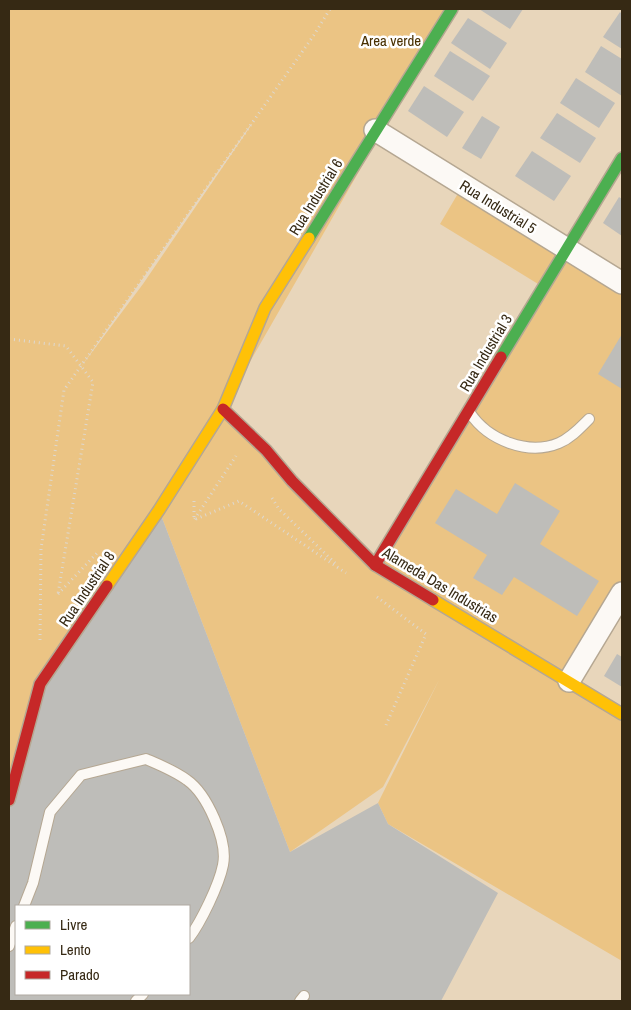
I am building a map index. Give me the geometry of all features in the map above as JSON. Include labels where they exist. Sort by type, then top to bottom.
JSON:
[{"type":"street","name":"Rua Industrial 6","points":[[223,409],[265,308],[374,130],[452,9]]},
{"type":"street","name":"Rua Industrial 5","points":[[374,130],[622,283]]},
{"type":"street","name":"Rua Industrial 3","points":[[374,564],[622,158]]},
{"type":"street","name":"Alameda Das Industrias","points":[[223,409],[266,450],[292,481],[374,564],[622,714]]},
{"type":"street","name":"Rua Industrial 8","points":[[9,800],[40,684],[159,510],[223,409]]},
{"type":"street","points":[[569,681],[622,593]]},
{"type":"lane","points":[[469,410],[484,428],[499,439],[512,444],[532,447],[550,446],[560,442],[574,434],[589,419]]},
{"type":"lane","points":[[24,905],[33,883],[50,812],[81,775],[146,758],[189,780],[214,813],[221,840],[224,864],[190,936]]},
{"type":"lane","points":[[9,946],[15,929]]},
{"type":"path","points":[[40,644],[41,549],[64,390],[314,35],[330,9]]},
{"type":"path","points":[[9,339],[66,346],[93,382],[58,594]]},
{"type":"path","points":[[194,520],[240,450]]},
{"type":"path","points":[[194,520],[195,491]]},
{"type":"path","points":[[194,520],[239,501],[347,574],[279,509],[269,494]]},
{"type":"path","points":[[371,592],[426,634],[386,725]]},
{"type":"green space","name":"Area verde","points":[[9,9],[452,9],[223,409],[375,564],[543,287],[440,224],[463,185],[622,283],[622,593],[569,681],[622,714],[622,961],[388,824],[378,803],[439,680],[383,787],[290,852],[159,510],[9,800]],"holes":[[[252,124],[143,284],[80,368]]]},
{"type":"building","points":[[479,9],[523,9],[510,29]]},
{"type":"building","points":[[620,12],[622,14],[622,49],[603,37]]},
{"type":"building","points":[[468,18],[507,43],[490,69],[451,43]]},
{"type":"building","points":[[601,46],[622,59],[622,96],[585,72]]},
{"type":"building","points":[[450,51],[490,76],[473,101],[434,76]]},
{"type":"building","points":[[576,78],[615,103],[599,128],[560,103]]},
{"type":"building","points":[[424,86],[464,112],[447,137],[408,111]]},
{"type":"building","points":[[557,113],[596,138],[580,163],[540,138]]},
{"type":"building","points":[[482,116],[500,127],[481,159],[462,148]]},
{"type":"building","points":[[532,151],[571,176],[554,201],[515,176]]},
{"type":"building","points":[[619,197],[622,199],[622,236],[603,223]]},
{"type":"building","points":[[622,334],[622,389],[598,374]]},
{"type":"building","points":[[515,483],[560,511],[540,544],[599,581],[577,616],[514,577],[502,595],[473,578],[487,555],[435,523],[456,489],[497,514]]},
{"type":"building","points":[[159,510],[290,852],[378,803],[388,824],[498,893],[441,1001],[9,1001],[9,800],[40,684]]},
{"type":"building","points":[[617,654],[622,657],[622,687],[604,676]]},
{"type":"traffic: fast","points":[[309,238],[452,9]]},
{"type":"traffic: fast","points":[[501,357],[622,158]]},
{"type":"traffic: slow","points":[[107,586],[159,510],[223,409],[265,308],[309,238]]},
{"type":"traffic: slow","points":[[433,600],[622,714]]},
{"type":"traffic: jam","points":[[375,565],[501,357]]},
{"type":"traffic: jam","points":[[223,409],[266,450],[292,481],[375,565],[433,600]]},
{"type":"traffic: jam","points":[[9,800],[40,684],[107,586]]}]
